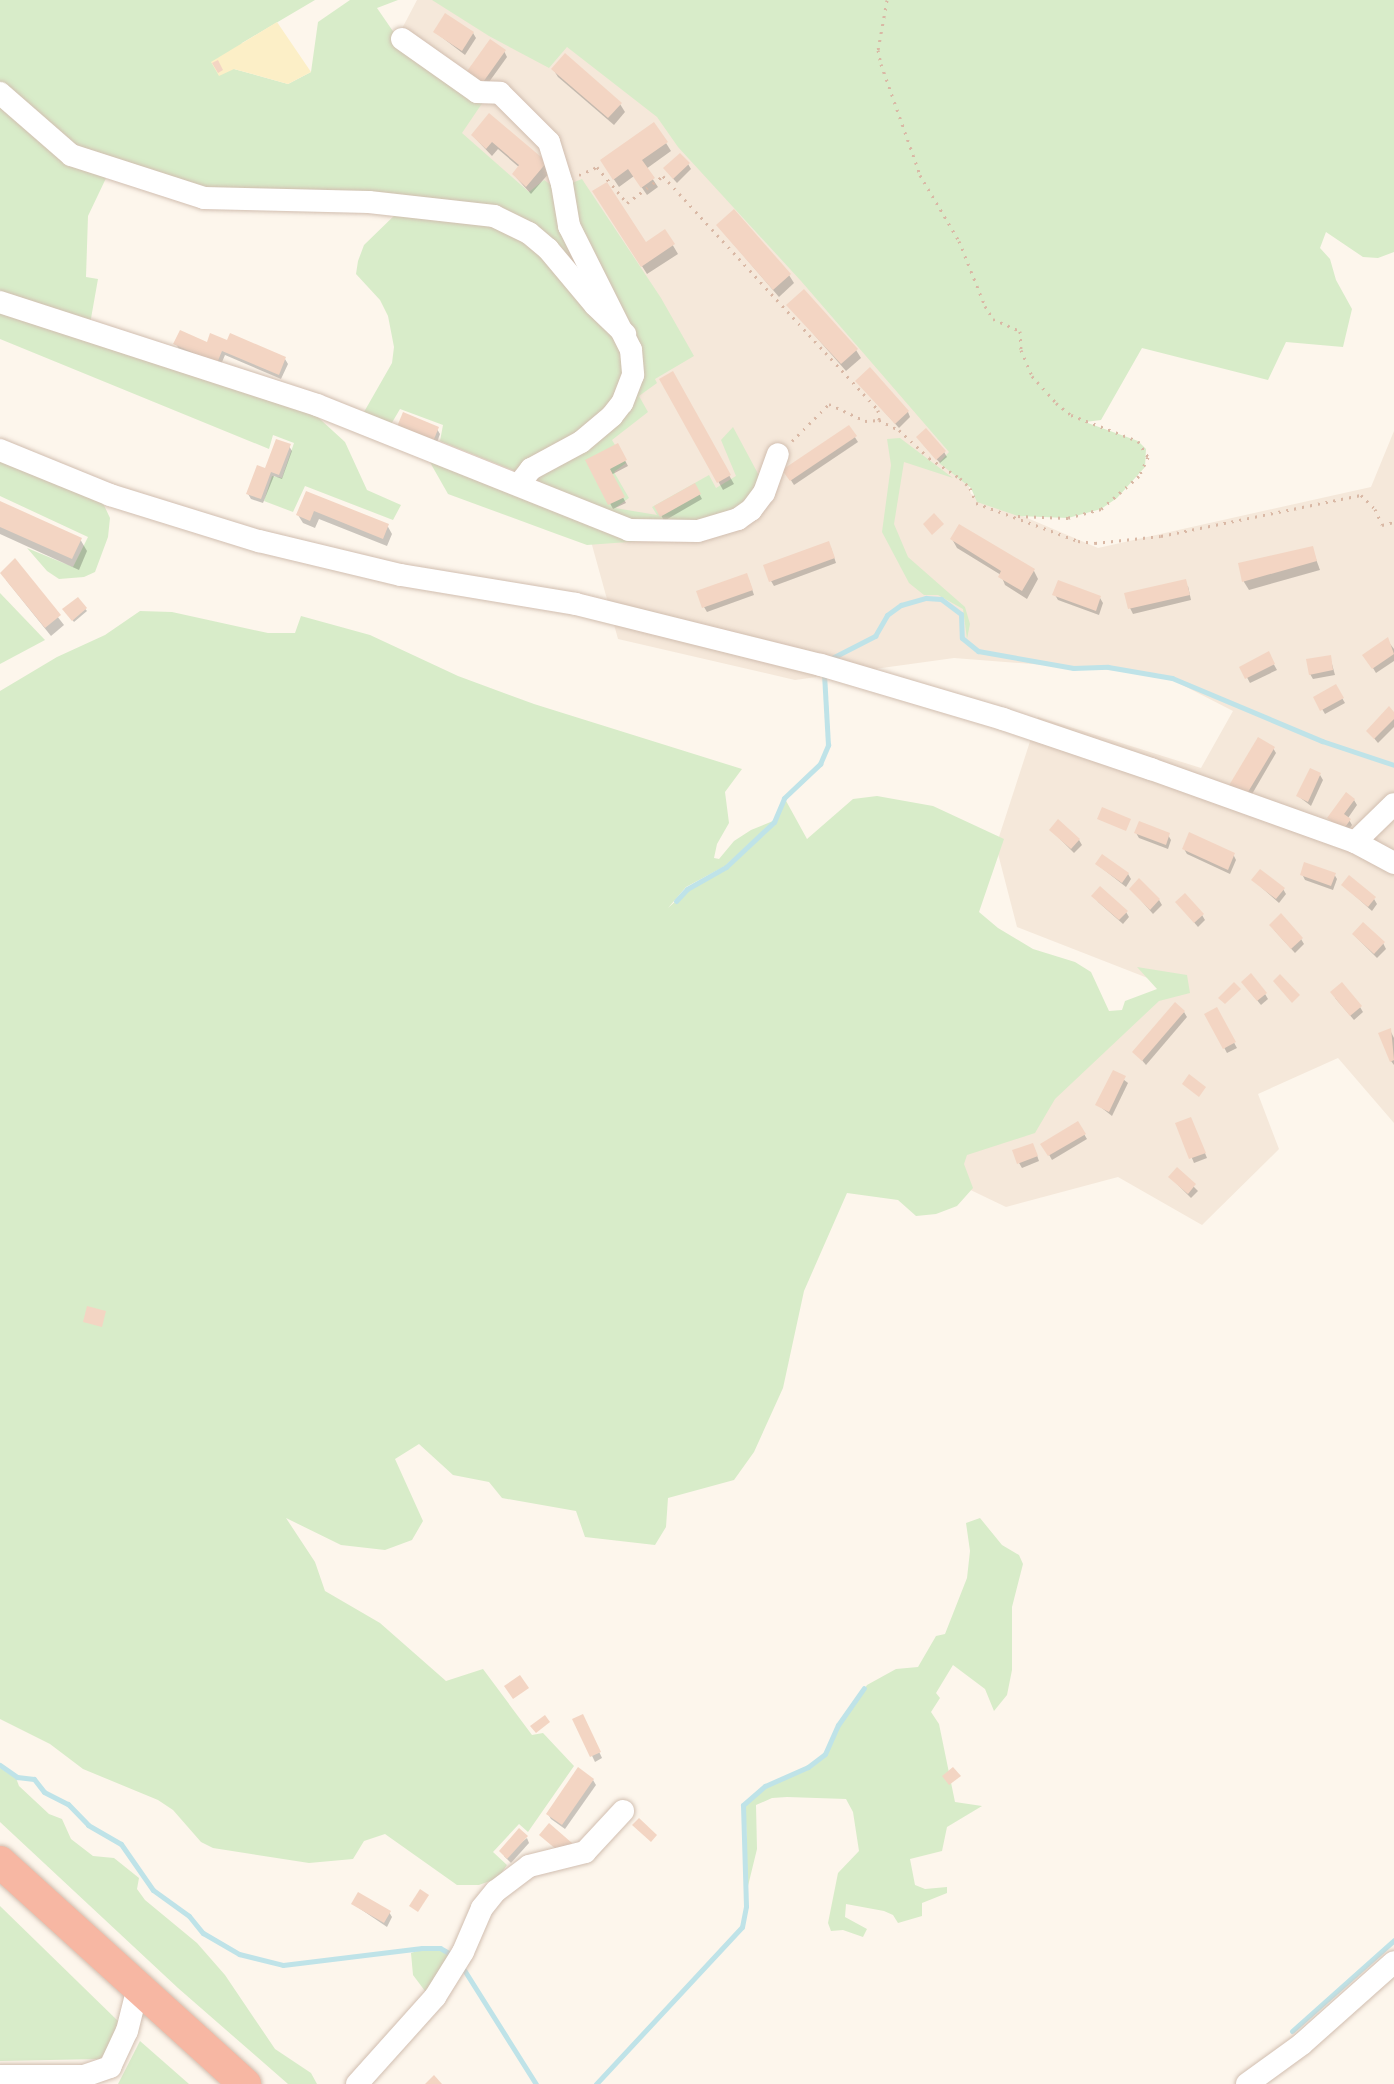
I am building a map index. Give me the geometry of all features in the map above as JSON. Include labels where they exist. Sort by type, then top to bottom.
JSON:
[{"type":"highway","points":[[0,1862],[245,2084]]},
{"type":"street","points":[[402,39],[477,92],[500,93],[549,142],[562,184],[569,226],[625,334],[633,375],[622,403],[581,442],[531,469],[520,483]]},
{"type":"street","points":[[0,93],[71,155],[204,198],[369,202],[494,216],[529,233],[548,249],[595,305],[625,334]]},
{"type":"street","points":[[0,302],[288,394],[520,483],[629,530],[698,531],[729,524],[751,510],[764,493],[778,454]]},
{"type":"street","points":[[0,450],[110,495],[259,541],[401,575],[576,604],[674,631],[821,665],[1003,719],[1355,842],[1394,863]]},
{"type":"street","points":[[1355,842],[1394,804]]},
{"type":"street","points":[[357,2084],[435,1997],[463,1952],[471,1927],[496,1891],[529,1866],[585,1852],[623,1811]]},
{"type":"street","points":[[1247,2084],[1302,2044],[1394,1962]]},
{"type":"street","points":[[0,2076],[84,2076],[110,2067],[127,2031],[138,1987]]},
{"type":"path","points":[[887,0],[878,50],[881,64],[920,175],[959,241],[985,306],[993,319],[1020,331],[1021,350],[1032,376],[1056,403],[1078,418],[1138,441],[1148,457],[1139,476],[1101,509],[1068,518],[1017,516]]},
{"type":"path","points":[[562,184],[597,167],[627,203],[663,176],[878,410],[879,420]]},
{"type":"path","points":[[778,454],[829,404],[865,421],[879,420],[899,430],[929,458],[960,478],[970,488],[976,503],[1078,541],[1129,541],[1361,495],[1375,509],[1382,525],[1394,522]]},
{"type":"shaded area","points":[[417,0],[514,0],[637,61],[955,441],[971,494],[1098,548],[1371,487],[1394,431],[1394,1123],[1338,1058],[1258,1094],[1279,1149],[1202,1225],[1118,1177],[1006,1207],[956,1183],[951,1137],[1053,1100],[1163,984],[1017,927],[996,846],[1038,717],[1201,768],[1233,711],[1161,674],[954,658],[795,680],[618,639],[592,545],[396,40]]},
{"type":"green space","points":[[0,0],[315,0],[242,43],[234,69],[288,84],[311,72],[318,22],[350,0],[398,0],[377,8],[399,40],[483,102],[462,133],[529,192],[544,180],[561,192],[605,298],[528,229],[232,198],[80,157],[0,88]]},
{"type":"green space","points":[[432,0],[1394,0],[1394,252],[1378,258],[1363,257],[1326,232],[1320,248],[1330,259],[1336,280],[1352,309],[1343,347],[1286,342],[1268,380],[1142,348],[1101,420],[1085,422],[1138,441],[1146,449],[1145,467],[1117,498],[1101,509],[1068,518],[1018,516],[977,502],[971,488],[939,463],[949,452],[801,281],[678,147],[657,117],[567,47],[549,68],[489,36]]},
{"type":"green space","points":[[0,98],[108,174],[88,216],[86,277],[98,279],[90,324],[0,297]]},
{"type":"green space","points":[[582,179],[661,298],[694,356],[655,379],[657,383],[639,396],[648,412],[612,440],[626,463],[614,472],[629,498],[615,508],[657,515],[652,507],[709,475],[716,488],[736,476],[721,440],[733,427],[763,483],[751,499],[720,521],[634,526],[553,491],[536,479],[563,462],[633,388],[573,223],[567,185]]},
{"type":"green space","points":[[400,210],[472,215],[532,243],[614,335],[625,358],[620,390],[595,423],[515,471],[440,441],[443,425],[400,409],[390,426],[364,412],[392,363],[394,347],[388,316],[380,300],[356,274],[358,261],[364,245]]},
{"type":"green space","points":[[0,313],[309,409],[345,442],[367,490],[401,505],[393,520],[305,486],[293,512],[264,501],[272,476],[282,478],[294,443],[273,435],[269,449],[0,339]]},
{"type":"green space","points":[[900,438],[953,478],[904,462],[894,524],[908,557],[965,607],[970,624],[967,639],[963,609],[938,595],[924,595],[909,583],[882,532],[891,465],[887,439]]},
{"type":"green space","points":[[427,457],[656,540],[587,545],[448,494]]},
{"type":"green space","points":[[0,458],[103,503],[110,518],[108,537],[95,572],[84,577],[59,579],[47,571],[27,548],[73,567],[88,537],[0,496]]},
{"type":"green space","points":[[0,593],[45,640],[0,664]]},
{"type":"green space","points":[[140,611],[172,612],[268,633],[295,633],[301,616],[370,635],[458,676],[534,704],[742,769],[725,792],[729,823],[717,844],[714,858],[719,859],[734,841],[751,830],[773,821],[725,866],[686,887],[668,908],[688,890],[727,869],[775,823],[785,799],[807,839],[853,799],[877,796],[933,806],[1004,839],[979,912],[998,928],[1033,949],[1075,962],[1091,972],[1109,1011],[1122,1010],[1125,1001],[1157,989],[1137,967],[1187,975],[1190,993],[1159,1001],[1055,1099],[1035,1133],[967,1155],[964,1164],[973,1188],[957,1206],[936,1214],[916,1216],[898,1200],[847,1193],[804,1291],[783,1388],[754,1452],[734,1480],[668,1498],[666,1527],[655,1545],[585,1537],[576,1511],[502,1498],[489,1482],[453,1475],[419,1444],[395,1459],[423,1521],[412,1540],[385,1550],[341,1545],[286,1518],[315,1562],[325,1591],[380,1623],[446,1681],[483,1669],[532,1735],[543,1733],[574,1766],[528,1832],[519,1824],[493,1852],[507,1865],[498,1878],[479,1885],[457,1885],[385,1834],[364,1841],[353,1859],[309,1863],[213,1848],[201,1842],[173,1810],[158,1800],[83,1769],[50,1744],[0,1719],[0,691],[57,657],[105,635]]},
{"type":"green space","points":[[980,1518],[1002,1545],[1019,1555],[1023,1564],[1012,1607],[1012,1670],[1007,1695],[994,1711],[985,1689],[953,1665],[936,1693],[940,1698],[931,1712],[939,1724],[955,1802],[982,1806],[947,1827],[942,1851],[910,1859],[915,1885],[925,1889],[947,1887],[947,1893],[922,1903],[922,1916],[898,1923],[893,1915],[884,1911],[846,1904],[845,1917],[867,1929],[863,1937],[843,1930],[831,1931],[828,1923],[838,1873],[859,1851],[853,1812],[846,1799],[772,1798],[756,1805],[757,1849],[747,1890],[743,1857],[747,1841],[745,1806],[764,1789],[810,1768],[827,1755],[840,1724],[867,1685],[896,1669],[918,1667],[936,1636],[945,1634],[967,1578],[970,1551],[966,1523]]},
{"type":"green space","points":[[0,1768],[16,1778],[19,1786],[49,1814],[62,1819],[71,1839],[93,1856],[114,1858],[139,1878],[137,1889],[145,1900],[197,1943],[225,1975],[275,2049],[311,2073],[317,2084],[288,2084],[178,1988],[0,1822]]},
{"type":"green space","points":[[0,1906],[118,2021],[109,2048],[100,2059],[0,2061]]},
{"type":"green space","points":[[423,1949],[440,1950],[453,1957],[428,1995],[413,1975],[411,1953]]},
{"type":"green space","points":[[140,2041],[189,2084],[118,2084]]},
{"type":"sand","points":[[277,22],[311,72],[288,84],[234,69],[219,76],[211,62]]},
{"type":"building","points":[[445,13],[474,32],[462,51],[433,32]]},
{"type":"building","points":[[490,39],[506,50],[481,85],[465,74]]},
{"type":"building","points":[[565,53],[622,103],[608,118],[551,69]]},
{"type":"building","points":[[218,60],[223,70],[218,73],[212,63]]},
{"type":"building","points":[[489,113],[547,162],[526,187],[512,174],[519,165],[492,142],[486,149],[471,135]]},
{"type":"building","points":[[654,122],[668,142],[642,160],[655,178],[641,188],[628,169],[613,180],[600,160]]},
{"type":"building","points":[[680,153],[690,163],[673,179],[663,168]]},
{"type":"building","points":[[607,182],[646,242],[665,229],[675,244],[641,267],[592,191]]},
{"type":"building","points":[[734,209],[791,274],[773,290],[716,225]]},
{"type":"building","points":[[804,289],[858,349],[841,364],[786,305]]},
{"type":"building","points":[[180,330],[207,342],[210,333],[227,340],[230,333],[286,357],[279,375],[222,351],[217,363],[173,344]]},
{"type":"building","points":[[870,367],[909,411],[895,424],[855,381]]},
{"type":"building","points":[[673,371],[731,475],[717,483],[659,379]]},
{"type":"building","points":[[403,412],[439,427],[432,444],[396,429]]},
{"type":"building","points":[[849,425],[857,436],[790,481],[782,470]]},
{"type":"building","points":[[926,428],[946,451],[936,460],[916,437]]},
{"type":"building","points":[[276,439],[291,444],[279,475],[271,472],[261,499],[246,494],[257,465],[265,468]]},
{"type":"building","points":[[618,443],[627,460],[610,469],[625,497],[608,505],[585,460]]},
{"type":"building","points":[[695,483],[701,494],[660,517],[654,506]]},
{"type":"building","points":[[306,491],[389,524],[383,539],[314,511],[310,521],[296,515]]},
{"type":"building","points":[[0,501],[82,538],[72,559],[0,527]]},
{"type":"building","points":[[934,513],[944,524],[932,535],[923,524]]},
{"type":"building","points":[[959,524],[1035,569],[1022,591],[998,577],[1001,571],[950,539]]},
{"type":"building","points":[[829,541],[835,558],[769,582],[763,565]]},
{"type":"building","points":[[1313,546],[1317,561],[1242,582],[1238,563]]},
{"type":"building","points":[[15,558],[61,615],[45,628],[0,573]]},
{"type":"building","points":[[747,573],[753,590],[702,608],[696,591]]},
{"type":"building","points":[[1186,579],[1190,595],[1128,609],[1124,593]]},
{"type":"building","points":[[1058,580],[1101,596],[1096,611],[1052,595]]},
{"type":"building","points":[[78,597],[87,608],[72,621],[62,609]]},
{"type":"building","points":[[1388,637],[1394,654],[1372,669],[1362,655]]},
{"type":"building","points":[[1269,651],[1275,664],[1245,679],[1239,667]]},
{"type":"building","points":[[1331,655],[1333,670],[1309,675],[1306,659]]},
{"type":"building","points":[[1336,684],[1344,698],[1320,711],[1313,697]]},
{"type":"building","points":[[1389,706],[1394,712],[1394,719],[1374,739],[1366,731]]},
{"type":"building","points":[[1258,737],[1275,747],[1245,797],[1228,787]]},
{"type":"building","points":[[1310,768],[1321,773],[1308,802],[1296,796]]},
{"type":"building","points":[[1346,792],[1355,799],[1344,814],[1351,819],[1343,830],[1327,818]]},
{"type":"building","points":[[1102,807],[1131,819],[1126,831],[1097,819]]},
{"type":"building","points":[[1058,819],[1080,839],[1071,849],[1049,830]]},
{"type":"building","points":[[1139,821],[1170,833],[1166,845],[1134,833]]},
{"type":"building","points":[[1189,832],[1235,853],[1228,870],[1182,849]]},
{"type":"building","points":[[1102,854],[1129,873],[1122,883],[1095,864]]},
{"type":"building","points":[[1304,862],[1336,873],[1331,886],[1300,875]]},
{"type":"building","points":[[1260,869],[1285,888],[1276,899],[1251,880]]},
{"type":"building","points":[[1349,875],[1376,897],[1368,907],[1341,885]]},
{"type":"building","points":[[1139,878],[1160,899],[1150,910],[1129,889]]},
{"type":"building","points":[[1100,886],[1128,911],[1119,920],[1091,896]]},
{"type":"building","points":[[1185,893],[1204,914],[1194,923],[1175,902]]},
{"type":"building","points":[[1281,913],[1303,938],[1291,949],[1269,925]]},
{"type":"building","points":[[1363,922],[1385,942],[1374,954],[1352,934]]},
{"type":"building","points":[[1251,973],[1267,993],[1257,1001],[1241,982]]},
{"type":"building","points":[[1280,974],[1300,995],[1292,1003],[1273,981]]},
{"type":"building","points":[[1234,982],[1241,989],[1225,1004],[1218,998]]},
{"type":"building","points":[[1342,982],[1362,1006],[1350,1016],[1330,992]]},
{"type":"building","points":[[1175,1002],[1185,1011],[1142,1061],[1132,1052]]},
{"type":"building","points":[[1217,1007],[1236,1042],[1223,1049],[1204,1014]]},
{"type":"building","points":[[1391,1028],[1394,1060],[1390,1062],[1378,1033]]},
{"type":"building","points":[[1113,1070],[1126,1076],[1109,1112],[1095,1105]]},
{"type":"building","points":[[1189,1074],[1206,1087],[1199,1097],[1182,1084]]},
{"type":"building","points":[[1191,1117],[1206,1153],[1189,1159],[1175,1123]]},
{"type":"building","points":[[1078,1121],[1086,1134],[1048,1156],[1040,1144]]},
{"type":"building","points":[[1033,1143],[1038,1156],[1017,1164],[1012,1150]]},
{"type":"building","points":[[1177,1167],[1196,1184],[1188,1194],[1168,1177]]},
{"type":"building","points":[[87,1306],[106,1311],[102,1327],[83,1322]]},
{"type":"building","points":[[520,1675],[529,1688],[513,1699],[504,1686]]},
{"type":"building","points":[[583,1714],[601,1752],[590,1757],[572,1719]]},
{"type":"building","points":[[545,1715],[550,1722],[536,1733],[530,1726]]},
{"type":"building","points":[[578,1767],[594,1779],[562,1825],[546,1814]]},
{"type":"building","points":[[953,1767],[961,1776],[949,1785],[942,1776]]},
{"type":"building","points":[[639,1818],[657,1835],[651,1842],[632,1825]]},
{"type":"building","points":[[549,1823],[572,1843],[563,1855],[539,1835]]},
{"type":"building","points":[[519,1828],[528,1836],[507,1859],[499,1851]]},
{"type":"building","points":[[420,1889],[429,1895],[418,1912],[409,1906]]},
{"type":"building","points":[[358,1892],[391,1911],[384,1923],[351,1904]]},
{"type":"building","points":[[434,2075],[442,2084],[425,2084]]},
{"type":"waterway","points":[[830,659],[875,636],[887,615],[901,605],[926,598],[941,599],[961,614],[962,638],[978,651],[1073,668],[1108,667],[1172,678],[1322,741],[1394,765]]},
{"type":"waterway","points":[[676,901],[687,889],[726,867],[774,822],[784,798],[820,764],[828,745],[824,673]]},
{"type":"waterway","points":[[596,2084],[742,1927],[746,1906],[743,1805],[765,1786],[808,1767],[825,1754],[838,1725],[864,1688]]},
{"type":"waterway","points":[[0,1765],[17,1777],[34,1779],[44,1792],[68,1804],[88,1825],[121,1844],[153,1890],[189,1916],[203,1933],[239,1954],[283,1965],[422,1948],[440,1948],[452,1955]]},
{"type":"waterway","points":[[1292,2031],[1394,1940]]},
{"type":"waterway","points":[[461,1965],[536,2084]]}]
